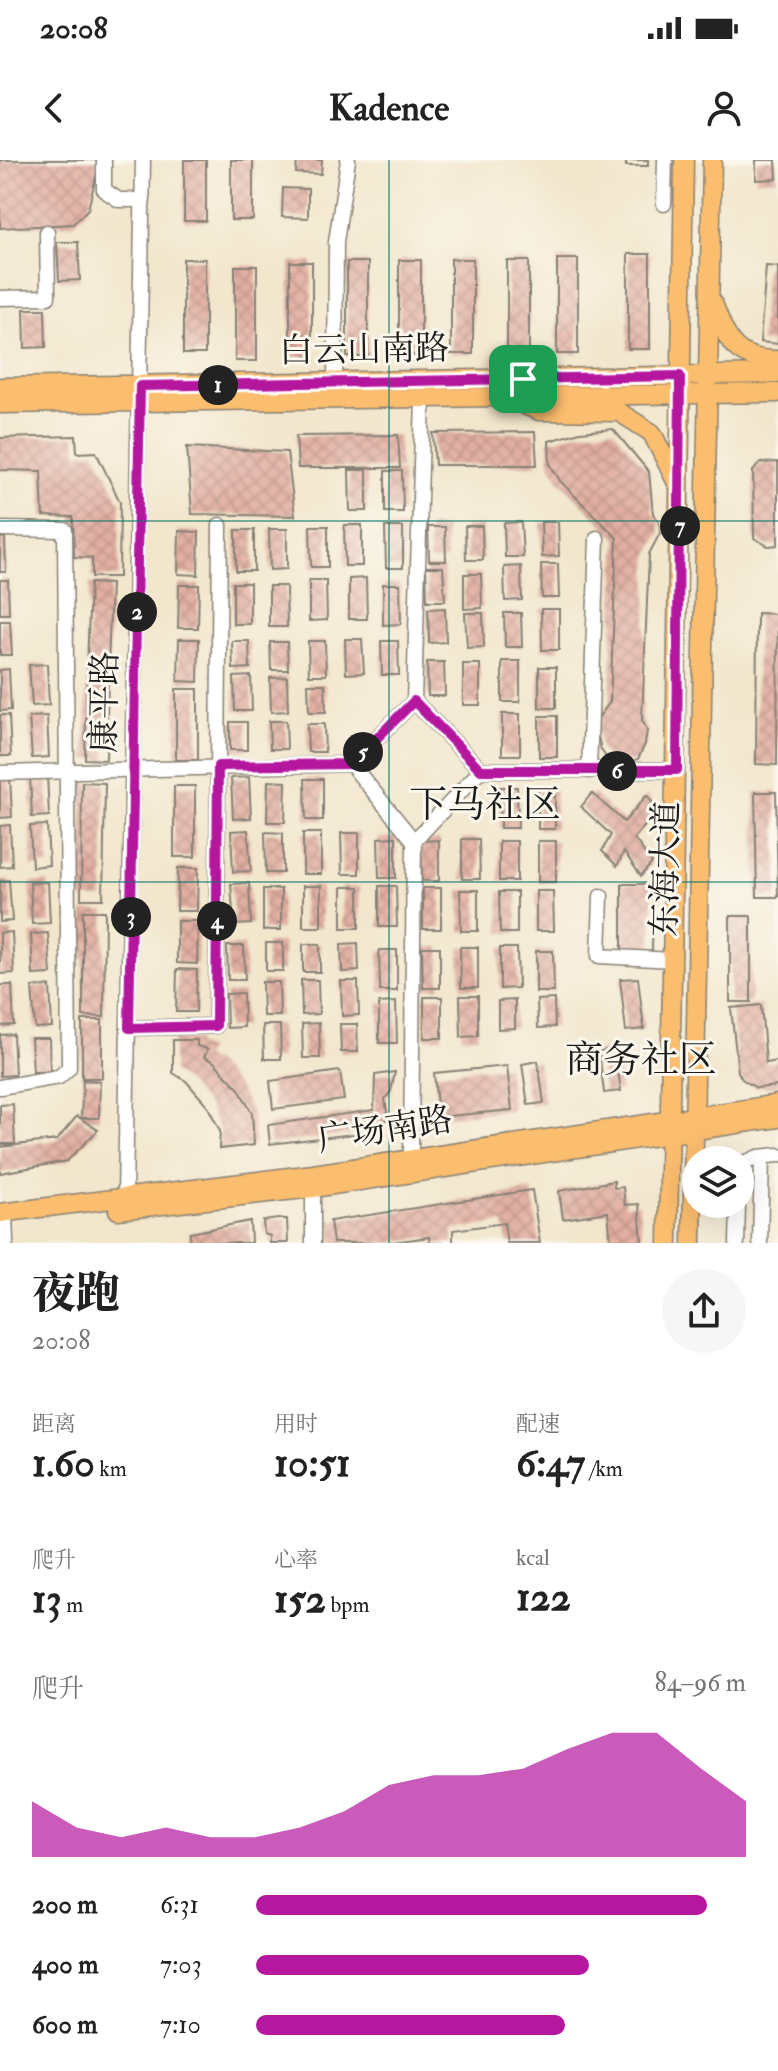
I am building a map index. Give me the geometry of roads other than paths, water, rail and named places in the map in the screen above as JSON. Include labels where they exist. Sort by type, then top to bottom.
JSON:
[{"type":"main road","name":"东海大道","points":[[668,1243],[684,160]]},
{"type":"main road","name":"东海大道","points":[[692,1243],[712,160]]},
{"type":"main road","points":[[709,293],[728,342],[757,360],[778,360]]},
{"type":"main road","name":"白云山南路","points":[[0,387],[140,395],[423,399],[504,397],[680,385],[709,374],[778,374]]},
{"type":"main road","name":"白云山南路","points":[[0,404],[335,383],[680,385],[708,394],[778,393]]},
{"type":"main road","points":[[504,397],[539,411],[619,412],[652,433],[680,488]]},
{"type":"main road","name":"广场南路","points":[[3,1218],[313,1181],[670,1127],[778,1104]]},
{"type":"main road","name":"广场南路","points":[[693,1123],[778,1118]]},
{"type":"main road","name":"广场南路","points":[[3,1218],[125,1197],[313,1181],[411,1158],[670,1127]]},
{"type":"street","points":[[104,160],[104,190],[119,200],[143,200]]},
{"type":"street","name":"康平路","points":[[125,1197],[143,160]]},
{"type":"street","points":[[335,383],[336,242],[348,160]]},
{"type":"street","points":[[664,204],[665,160]]},
{"type":"street","points":[[0,298],[48,297],[47,232]]},
{"type":"street","points":[[0,773],[351,764],[414,701],[423,399]]},
{"type":"street","points":[[129,1028],[216,1026],[220,525]]},
{"type":"street","points":[[0,529],[65,530],[69,1068],[59,1077],[0,1087]]},
{"type":"street","points":[[589,771],[597,538]]},
{"type":"street","points":[[414,701],[481,770],[677,770]]},
{"type":"street","points":[[351,764],[414,841],[411,1158]]},
{"type":"street","points":[[414,841],[481,770]]},
{"type":"street","points":[[601,896],[599,956],[673,960]]},
{"type":"street","points":[[754,1160],[778,1155]]},
{"type":"street","points":[[760,1243],[762,1157]]},
{"type":"street","points":[[313,1181],[313,1243]]},
{"type":"street","points":[[3,1218],[6,1243]]},
{"type":"street","points":[[737,1243],[738,1218]]},
{"type":"district","name":"下马社区","points":[[485,805]]},
{"type":"district","name":"商务社区","points":[[641,1060]]}]
